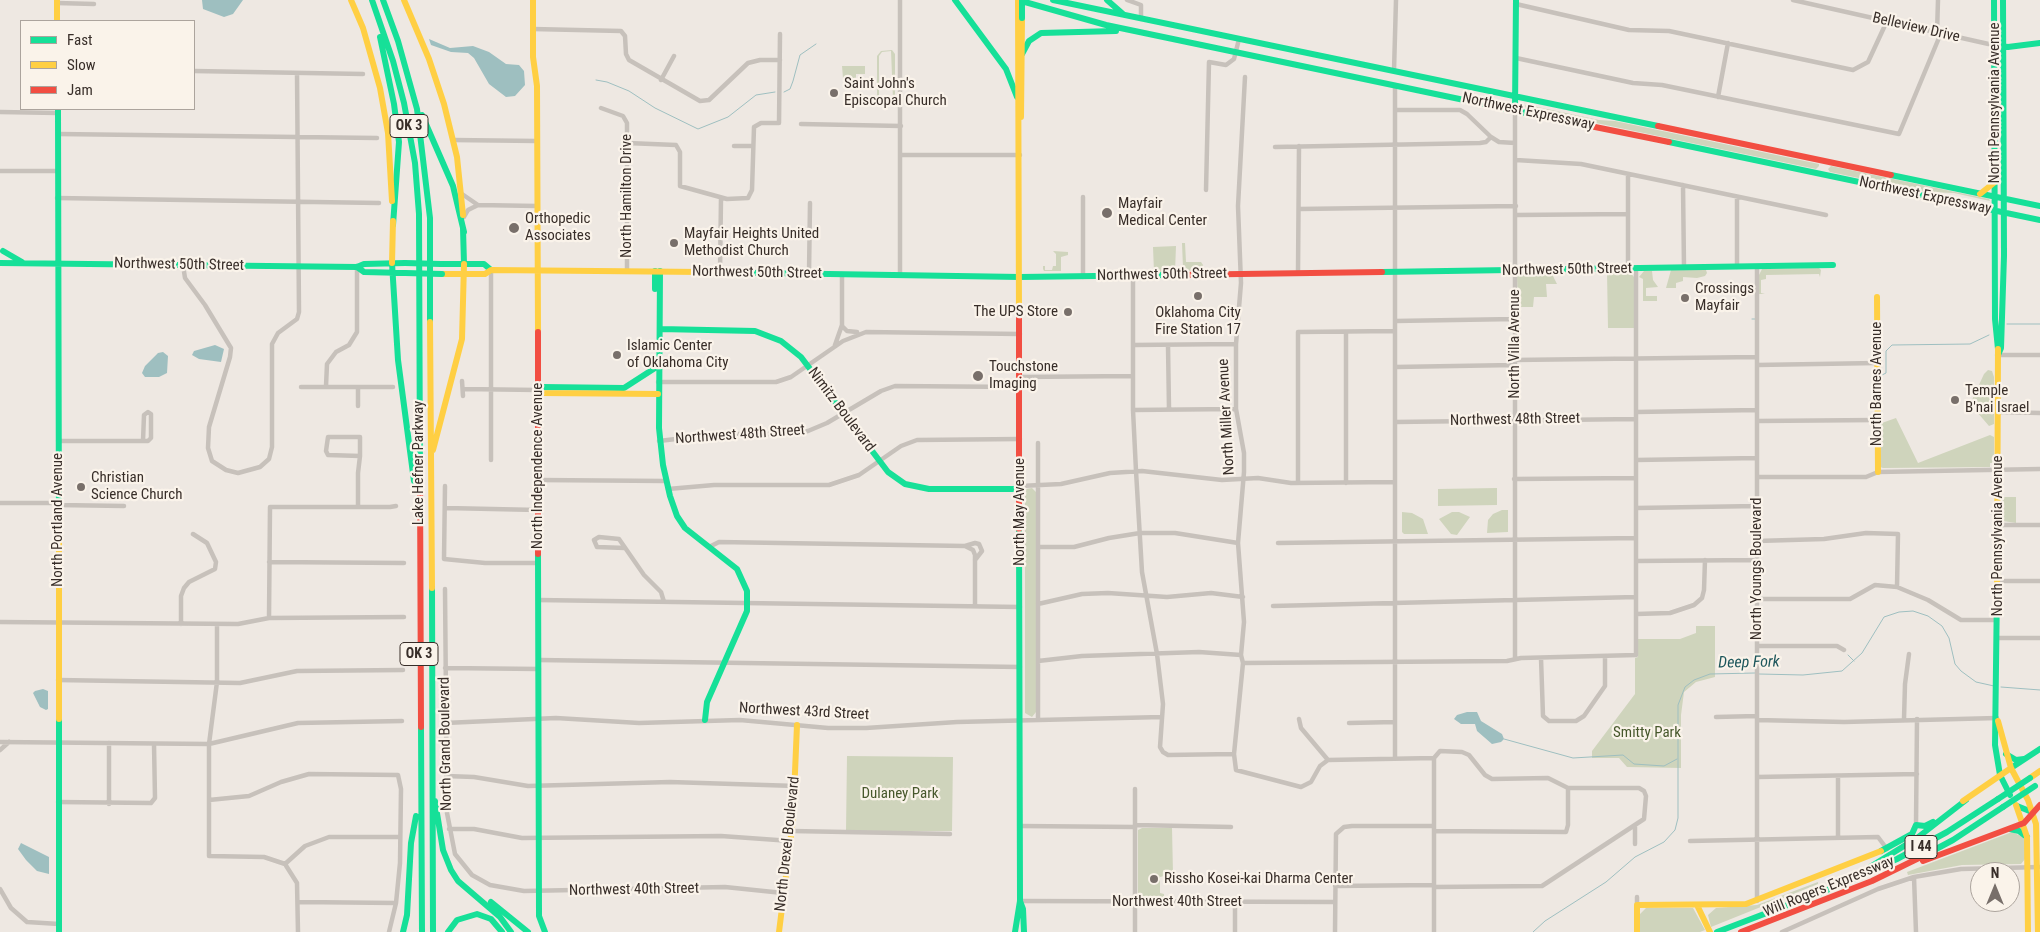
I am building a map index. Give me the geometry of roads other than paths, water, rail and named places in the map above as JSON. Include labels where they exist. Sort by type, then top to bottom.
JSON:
[{"type":"main road","points":[[351,0],[363,28],[380,88],[389,142],[393,224],[392,273],[398,360],[419,516]]},
{"type":"main road","name":"Lake Hefner Parkway","points":[[383,0],[398,41],[413,92],[426,164],[430,218],[433,932]]},
{"type":"main road","points":[[404,0],[438,81],[453,140],[462,194],[464,232],[462,339],[430,460]]},
{"type":"main road","name":"North Independence Avenue","points":[[533,0],[537,141],[539,891],[540,919],[544,932]]},
{"type":"main road","points":[[955,0],[1006,70],[1017,97]]},
{"type":"main road","name":"North May Avenue","points":[[1018,0],[1022,54],[1022,107],[1020,122]]},
{"type":"main road","name":"Northwest Expressway","points":[[1018,0],[1075,17],[1130,30],[2040,220]]},
{"type":"main road","name":"North May Avenue","points":[[1015,932],[1020,901],[1020,122],[1017,97],[1022,0]]},
{"type":"main road","name":"Northwest Expressway","points":[[1053,0],[2040,206]]},
{"type":"main road","points":[[1107,0],[1125,16]]},
{"type":"main road","name":"North Pennsylvania Avenue","points":[[1994,0],[1995,320],[1998,355],[1998,620],[1995,745],[2000,775],[2017,806],[2028,837],[2028,932]]},
{"type":"main road","name":"North Pennsylvania Avenue","points":[[1998,355],[2001,348],[2003,298],[2003,0]]},
{"type":"main road","points":[[372,1],[397,120],[398,175],[393,224]]},
{"type":"main road","name":"Lake Hefner Parkway","points":[[372,1],[391,53],[402,95],[417,186],[419,238],[422,932]]},
{"type":"main road","points":[[57,2],[57,20]]},
{"type":"main road","name":"North Villa Avenue","points":[[1515,109],[1516,2]]},
{"type":"main road","points":[[1022,54],[1029,40],[1041,33],[1130,30]]},
{"type":"main road","points":[[1995,33],[2003,46]]},
{"type":"main road","name":"Belleview Drive","points":[[1993,45],[2040,43]]},
{"type":"main road","points":[[1378,82],[1390,77],[1394,72]]},
{"type":"main road","points":[[413,92],[434,146],[453,186],[464,232]]},
{"type":"main road","name":"North Portland Avenue","points":[[58,111],[59,932]]},
{"type":"main road","points":[[1980,194],[1995,182]]},
{"type":"main road","points":[[2,250],[23,263]]},
{"type":"main road","name":"Northwest 50th Street","points":[[2,263],[299,267],[357,267],[364,264],[392,263],[484,264],[491,270]]},
{"type":"main road","name":"Northwest 50th Street","points":[[357,267],[364,272],[442,274],[484,274],[491,270],[537,270],[1020,277],[1833,265]]},
{"type":"main road","points":[[658,271],[660,329],[655,368],[655,380],[658,382]]},
{"type":"main road","points":[[658,271],[659,440],[668,489],[681,523],[692,535],[740,573],[745,584],[747,603],[747,611],[707,702],[705,720]]},
{"type":"main road","name":"North Barnes Avenue","points":[[1877,297],[1878,472]]},
{"type":"main road","name":"Nimitz Boulevard","points":[[660,329],[761,332],[785,343],[807,366],[896,479],[917,487],[1020,487]]},
{"type":"main road","points":[[655,368],[626,388],[542,387],[538,390],[542,393],[658,394]]},
{"type":"main road","name":"North Pennsylvania Avenue","points":[[1997,718],[2006,754],[2032,812],[2037,835],[2039,868],[2038,932]]},
{"type":"main road","name":"North Drexel Boulevard","points":[[779,932],[796,786],[797,725]]},
{"type":"main road","points":[[1840,885],[1903,847],[1991,781],[2040,749]]},
{"type":"main road","points":[[2006,754],[2016,760],[2025,759]]},
{"type":"main road","points":[[1991,781],[1997,766]]},
{"type":"main road","name":"Will Rogers Expressway","points":[[1719,931],[1840,885],[1928,843],[2040,771]]},
{"type":"main road","points":[[2000,775],[2017,780]]},
{"type":"main road","points":[[431,784],[439,818],[443,850],[453,873],[462,885],[500,918],[511,932]]},
{"type":"main road","name":"Will Rogers Expressway","points":[[1741,932],[1872,881],[1906,865],[1953,840],[2038,785]]},
{"type":"main road","points":[[403,932],[407,915],[411,843],[420,791]]},
{"type":"main road","points":[[1637,932],[1637,906],[1758,901],[1851,866],[1887,849],[1912,834],[1916,825],[1928,826],[1966,800]]},
{"type":"main road","points":[[1906,865],[1949,853],[2024,823],[2040,805]]},
{"type":"main road","points":[[2017,806],[2032,812]]},
{"type":"main road","points":[[2010,829],[2020,831],[2028,837]]},
{"type":"main road","points":[[453,873],[528,932]]},
{"type":"main road","points":[[2028,888],[2039,906]]},
{"type":"main road","name":"North May Avenue","points":[[1020,901],[1023,909],[1024,932]]},
{"type":"main road","points":[[1704,920],[1707,911],[1714,904]]},
{"type":"main road","points":[[1697,905],[1710,932]]},
{"type":"main road","points":[[448,932],[458,920],[477,914],[491,919],[502,932]]},
{"type":"main road","points":[[2028,914],[2038,932]]},
{"type":"street","points":[[900,0],[900,275]]},
{"type":"street","points":[[1127,0],[1141,5],[1140,19]]},
{"type":"street","points":[[1394,72],[1396,0]]},
{"type":"street","name":"Belleview Drive","points":[[1793,0],[1993,45]]},
{"type":"street","points":[[1516,58],[1633,83],[1662,85],[1899,134],[1939,33],[1938,0]]},
{"type":"street","points":[[57,2],[94,4]]},
{"type":"street","points":[[1516,2],[1629,30],[1669,31],[1854,70],[1868,62],[1887,21]]},
{"type":"street","points":[[533,29],[621,32],[625,36],[626,54],[630,60],[696,100],[706,101],[748,63],[760,60],[780,60]]},
{"type":"street","points":[[627,143],[676,145],[680,152],[680,186],[721,198],[744,200],[750,196],[752,190],[753,130],[756,125],[761,123],[779,123],[780,34]]},
{"type":"street","points":[[1206,190],[1209,62],[1226,65],[1234,59],[1238,39]]},
{"type":"street","points":[[1718,97],[1728,43]]},
{"type":"street","points":[[661,80],[674,56]]},
{"type":"street","points":[[195,72],[363,74]]},
{"type":"street","points":[[182,265],[184,278],[205,305],[231,348],[209,427],[208,448],[212,461],[226,470],[238,473],[260,467],[269,459],[272,447],[272,344],[278,333],[297,319],[299,312],[297,73]]},
{"type":"street","name":"North Miller Avenue","points":[[1234,754],[1243,663],[1241,654],[1243,596],[1238,543],[1244,478],[1244,453],[1236,408],[1236,344],[1241,274],[1238,206],[1245,77]]},
{"type":"street","points":[[1395,85],[1395,758]]},
{"type":"street","name":"North Hamilton Drive","points":[[601,108],[625,119],[627,143],[627,271]]},
{"type":"street","name":"North Villa Avenue","points":[[1515,109],[1515,659]]},
{"type":"street","points":[[1395,110],[1460,110],[1499,142],[1515,143]]},
{"type":"street","points":[[0,112],[58,111]]},
{"type":"street","points":[[801,124],[901,126]]},
{"type":"street","points":[[58,134],[377,138]]},
{"type":"street","points":[[1275,147],[1480,143],[1486,142],[1491,137]]},
{"type":"street","points":[[453,140],[537,141]]},
{"type":"street","points":[[734,146],[752,146]]},
{"type":"street","points":[[1298,273],[1299,146]]},
{"type":"street","points":[[901,155],[1020,155]]},
{"type":"street","points":[[1516,160],[1582,164],[1826,216]]},
{"type":"street","points":[[0,171],[57,171]]},
{"type":"street","points":[[1628,174],[1628,269]]},
{"type":"street","points":[[1682,185],[1684,268]]},
{"type":"street","points":[[462,194],[478,205]]},
{"type":"street","points":[[1083,276],[1084,197]]},
{"type":"street","points":[[1737,197],[1737,267]]},
{"type":"street","points":[[58,198],[379,203]]},
{"type":"street","points":[[720,273],[721,198]]},
{"type":"street","points":[[809,274],[810,204]]},
{"type":"street","points":[[463,220],[468,210],[478,205],[537,206]]},
{"type":"street","points":[[1298,209],[1516,206]]},
{"type":"street","points":[[1516,215],[1628,214]]},
{"type":"street","points":[[2,250],[2,263]]},
{"type":"street","points":[[326,386],[327,364],[336,352],[349,345],[357,332],[357,267]]},
{"type":"street","name":"North Youngs Boulevard","points":[[1757,267],[1758,901]]},
{"type":"street","points":[[1243,663],[1395,663],[1636,656],[1636,269]]},
{"type":"street","points":[[491,270],[491,460]]},
{"type":"street","points":[[834,346],[842,325],[842,274]]},
{"type":"street","points":[[1133,276],[1132,376],[1136,471],[1145,597],[1157,654],[1163,704],[1160,746],[1163,752],[1176,756],[1234,754],[1236,770],[1301,788],[1311,782],[1320,766],[1328,760],[1434,758],[1440,752],[1462,752],[1469,756],[1485,775],[1492,779],[1548,778],[1568,788],[1639,788],[1644,791],[1646,816],[1635,827],[1542,886],[1335,886]]},
{"type":"street","points":[[1395,321],[1515,319]]},
{"type":"street","points":[[842,325],[847,331],[866,332],[1020,334]]},
{"type":"street","points":[[1298,483],[1298,332],[1395,331]]},
{"type":"street","points":[[658,382],[771,383],[786,379],[834,346],[855,335],[866,332]]},
{"type":"street","points":[[1346,332],[1346,483]]},
{"type":"street","points":[[1168,344],[1168,410]]},
{"type":"street","points":[[1133,345],[1236,344]]},
{"type":"street","points":[[1998,355],[2040,355]]},
{"type":"street","points":[[1395,367],[1757,357]]},
{"type":"street","points":[[1757,365],[1877,363]]},
{"type":"street","points":[[1020,377],[1132,376]]},
{"type":"street","points":[[462,381],[463,396]]},
{"type":"street","name":"Northwest 48th Street","points":[[659,440],[718,434],[799,433],[822,426],[881,391],[895,386],[1020,387]]},
{"type":"street","points":[[301,387],[393,388]]},
{"type":"street","points":[[358,387],[358,406]]},
{"type":"street","points":[[462,389],[538,390]]},
{"type":"street","points":[[1133,410],[1236,408]]},
{"type":"street","points":[[1636,412],[1757,410]]},
{"type":"street","points":[[57,441],[143,441],[148,441],[151,438],[151,414],[148,412],[144,415],[143,441]]},
{"type":"street","points":[[1998,412],[2040,412]]},
{"type":"street","name":"Northwest 48th Street","points":[[1394,422],[1636,419]]},
{"type":"street","points":[[1757,421],[1877,420]]},
{"type":"street","points":[[358,507],[360,456],[360,437],[328,437],[326,451],[328,455],[360,456]]},
{"type":"street","points":[[668,489],[719,485],[829,485],[859,475],[901,446],[917,440],[1020,440]]},
{"type":"street","points":[[1038,443],[1038,720]]},
{"type":"street","points":[[1636,460],[1757,458]]},
{"type":"street","points":[[1757,477],[1866,477],[1878,472],[2040,468]]},
{"type":"street","points":[[1020,487],[1061,484],[1136,471],[1163,471],[1222,480],[1244,478],[1298,483],[1394,482]]},
{"type":"street","points":[[1514,479],[1636,478]]},
{"type":"street","points":[[538,480],[666,481]]},
{"type":"street","points":[[445,486],[444,559],[485,563],[538,563]]},
{"type":"street","points":[[0,503],[124,506]]},
{"type":"street","points":[[269,618],[270,507],[396,506]]},
{"type":"street","points":[[1636,508],[1757,506]]},
{"type":"street","points":[[446,508],[538,510]]},
{"type":"street","points":[[1998,525],[2040,525]]},
{"type":"street","points":[[1038,547],[1074,547],[1109,538],[1140,533],[1175,533],[1238,543]]},
{"type":"street","points":[[1757,541],[1824,539],[1866,533],[1898,534],[1897,587]]},
{"type":"street","points":[[180,624],[181,596],[184,588],[189,582],[215,569],[216,562],[207,543],[193,534]]},
{"type":"street","points":[[625,548],[597,547],[594,540],[599,537],[617,538],[625,548],[644,575],[661,592],[664,602]]},
{"type":"street","points":[[1278,543],[1636,538]]},
{"type":"street","points":[[709,547],[719,542],[965,546],[977,543],[982,548],[981,555],[975,560]]},
{"type":"street","points":[[965,546],[974,552],[975,606]]},
{"type":"street","points":[[1636,614],[1670,613],[1694,605],[1702,598],[1704,590],[1705,560]]},
{"type":"street","points":[[1636,561],[1757,560]]},
{"type":"street","points":[[269,562],[404,563]]},
{"type":"street","points":[[1998,581],[2040,582]]},
{"type":"street","points":[[1757,599],[1850,599],[1875,585],[1897,587],[1928,600],[1961,620],[1998,620]]},
{"type":"street","name":"North Grand Boulevard","points":[[445,589],[445,723],[449,829],[453,849],[460,863],[472,875],[486,884]]},
{"type":"street","points":[[1038,604],[1082,594],[1108,593],[1145,597],[1211,593],[1243,596]]},
{"type":"street","points":[[1273,606],[1636,597]]},
{"type":"street","points":[[538,600],[1020,607]]},
{"type":"street","points":[[0,622],[243,624],[269,618],[404,617]]},
{"type":"street","points":[[217,624],[217,682],[209,744],[209,856],[264,857],[286,864],[295,878],[299,902],[298,932]]},
{"type":"street","points":[[1997,638],[2040,638]]},
{"type":"street","points":[[1758,646],[1837,646],[1844,650]]},
{"type":"street","points":[[1038,661],[1082,656],[1199,652],[1241,654]]},
{"type":"street","points":[[1904,719],[1905,684],[1909,654]]},
{"type":"street","points":[[1541,658],[1543,716],[1549,721],[1576,721],[1584,716],[1605,686],[1605,657]]},
{"type":"street","points":[[538,660],[1020,667]]},
{"type":"street","points":[[445,668],[538,669]]},
{"type":"street","points":[[58,680],[240,683],[296,671],[403,670]]},
{"type":"street","name":"Northwest 43rd Street","points":[[445,723],[539,718],[639,723],[705,720],[749,721],[866,728],[957,722],[1162,717]]},
{"type":"street","points":[[1716,717],[1844,722],[1997,718]]},
{"type":"street","points":[[1299,719],[1301,728],[1328,760]]},
{"type":"street","points":[[1916,825],[1917,719]]},
{"type":"street","points":[[0,742],[209,744],[298,723],[402,721]]},
{"type":"street","points":[[1350,723],[1395,722]]},
{"type":"street","points":[[0,750],[9,742]]},
{"type":"street","points":[[109,743],[109,804]]},
{"type":"street","points":[[58,802],[148,804],[155,798],[154,744]]},
{"type":"street","points":[[1434,758],[1434,932]]},
{"type":"street","points":[[209,800],[249,796],[281,782],[309,774],[395,774],[401,781],[400,836],[396,903],[389,932]]},
{"type":"street","points":[[1757,777],[1838,777],[1917,774]]},
{"type":"street","points":[[446,776],[474,777],[515,785],[539,786],[670,782],[796,786]]},
{"type":"street","points":[[1838,777],[1838,837]]},
{"type":"street","points":[[1335,932],[1336,834],[1344,827],[1566,832],[1568,825],[1568,788]]},
{"type":"street","points":[[1135,789],[1135,932]]},
{"type":"street","points":[[1020,826],[1231,827]]},
{"type":"street","points":[[1635,827],[1635,844]]},
{"type":"street","points":[[449,829],[474,829],[517,838],[721,836],[791,841]]},
{"type":"street","points":[[792,831],[950,834]]},
{"type":"street","points":[[286,864],[305,846],[329,837],[400,836]]},
{"type":"street","points":[[1690,841],[1838,837],[1878,838],[1887,849]]},
{"type":"street","points":[[1782,932],[1914,876],[1961,868],[2039,868]]},
{"type":"street","points":[[1914,876],[1916,932]]},
{"type":"street","name":"Northwest 40th Street","points":[[486,884],[514,890],[539,891],[725,887],[783,893]]},
{"type":"street","points":[[0,889],[11,908],[27,922],[59,924]]},
{"type":"street","points":[[1637,897],[1637,906]]},
{"type":"street","name":"Northwest 40th Street","points":[[1020,901],[1335,902]]},
{"type":"street","points":[[299,902],[396,903]]},
{"type":"street","points":[[1235,902],[1235,932]]},
{"type":"water","points":[[202,0],[243,0],[233,14],[224,17],[203,9]]},
{"type":"water","points":[[429,39],[450,48],[473,46],[489,52],[506,64],[519,65],[524,71],[525,85],[515,96],[506,97],[489,84],[474,58],[468,53],[451,52],[431,45]]},
{"type":"water","points":[[215,345],[224,349],[221,362],[199,359],[192,355],[194,351]]},
{"type":"water","points":[[163,352],[168,356],[167,373],[159,377],[145,377],[142,373],[145,366],[158,353]]},
{"type":"water","points":[[43,689],[48,691],[48,709],[46,710],[40,707],[33,693]]},
{"type":"water","points":[[1477,712],[1481,721],[1502,734],[1504,739],[1501,742],[1492,744],[1477,731],[1475,724],[1461,724],[1454,719],[1457,715]]},
{"type":"water","points":[[21,843],[49,857],[49,874],[37,871],[26,860],[18,849]]},
{"type":"waterway","points":[[784,92],[790,89],[800,55],[816,44]]},
{"type":"waterway","points":[[596,80],[607,82],[629,91],[655,108],[698,129],[728,117],[756,95],[775,92]]},
{"type":"waterway","points":[[2007,324],[2040,324]]},
{"type":"waterway","points":[[1880,376],[1886,373],[1886,351],[1892,345],[1970,344],[1989,335]]},
{"type":"waterway","name":"Deep Fork","points":[[1759,674],[1803,675],[1842,671],[1862,653],[1884,617],[1899,612],[1913,611],[1928,616],[1942,626],[1949,638],[1955,664],[1961,671],[1976,682],[1994,686]]},
{"type":"waterway","name":"Deep Fork","points":[[1848,655],[1854,661]]},
{"type":"waterway","name":"Deep Fork","points":[[1533,932],[1545,921],[1606,882],[1635,857],[1664,842],[1675,830],[1678,818],[1678,705],[1685,687],[1694,680],[1710,674],[1755,673]]},
{"type":"waterway","name":"Deep Fork","points":[[2001,687],[2040,690]]},
{"type":"waterway","points":[[1504,739],[1573,758],[1623,755],[1634,764],[1664,766],[1677,759]]},
{"type":"place","name":"Saint John's Episcopal Church","points":[[834,93]]},
{"type":"place","name":"Mayfair Medical Center","points":[[1107,213]]},
{"type":"place","name":"Orthopedic Associates","points":[[514,228]]},
{"type":"place","name":"Mayfair Heights United Methodist Church","points":[[674,243]]},
{"type":"place","name":"Oklahoma City Fire Station 17","points":[[1198,296]]},
{"type":"place","name":"Crossings Mayfair","points":[[1685,298]]},
{"type":"place","name":"The UPS Store","points":[[1068,312]]},
{"type":"place","name":"Islamic Center of Oklahoma City","points":[[617,355]]},
{"type":"place","name":"Touchstone Imaging","points":[[978,376]]},
{"type":"place","name":"Temple B'nai Israel","points":[[1955,400]]},
{"type":"place","name":"Christian Science Church","points":[[81,487]]},
{"type":"place","name":"Rissho Kosei-kai Dharma Center","points":[[1154,879]]},
{"type":"park label","name":"Smitty Park","points":[[1647,733]]},
{"type":"park label","name":"Dulaney Park","points":[[900,794]]}]
